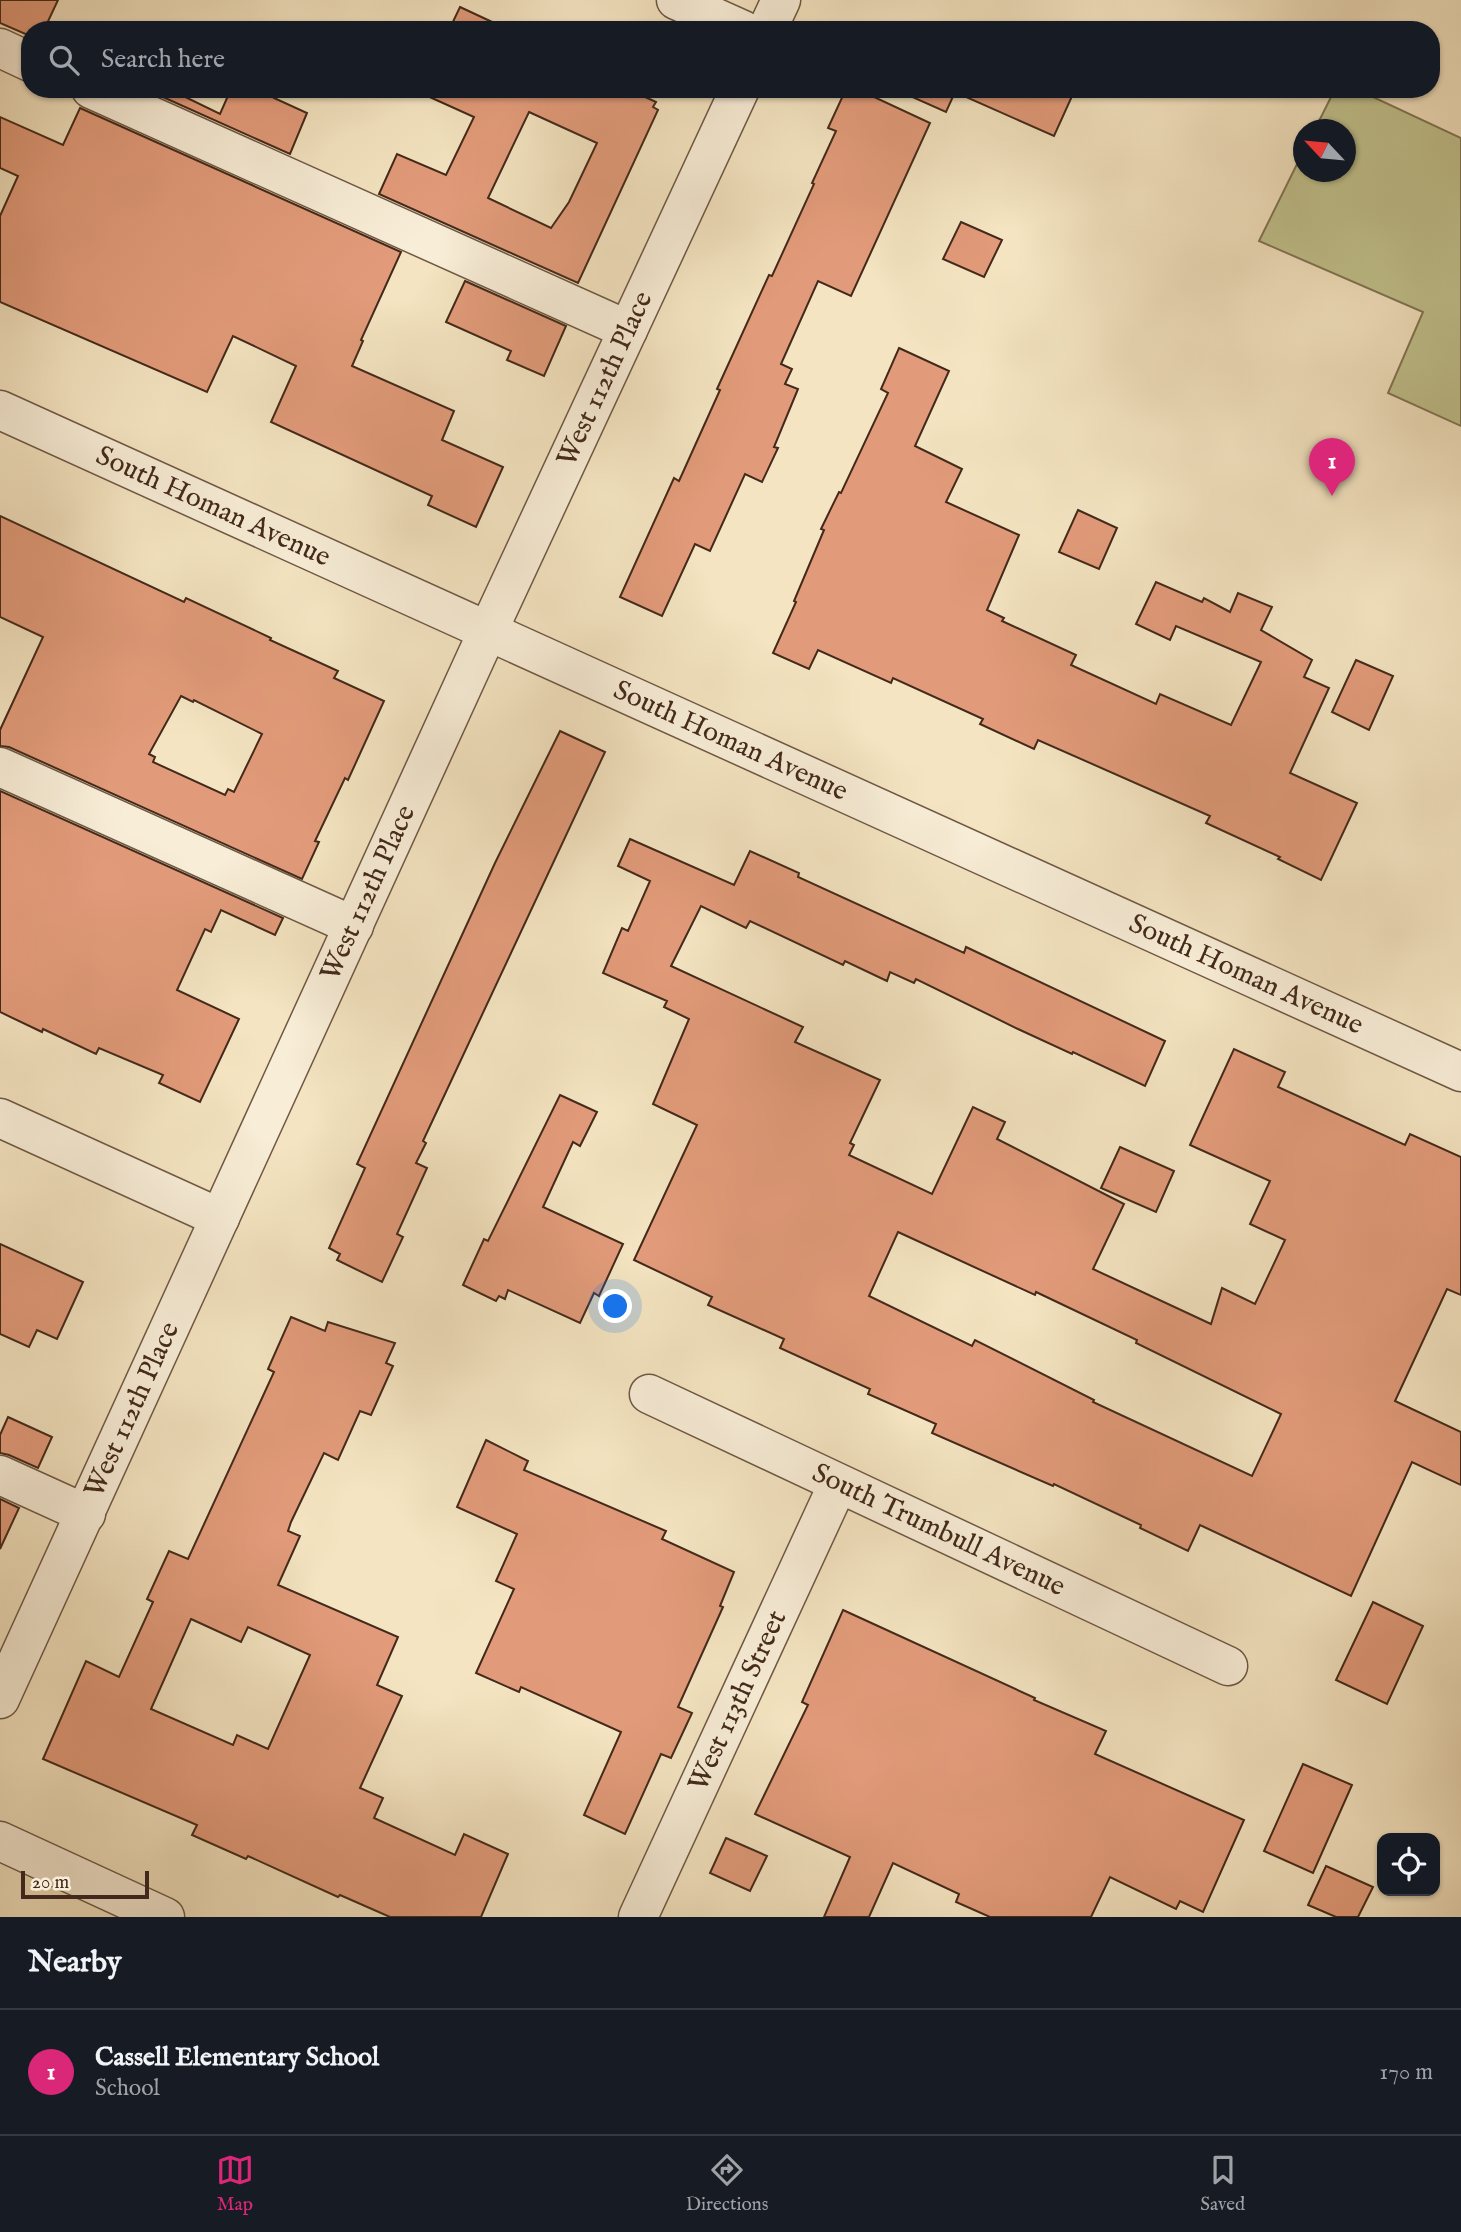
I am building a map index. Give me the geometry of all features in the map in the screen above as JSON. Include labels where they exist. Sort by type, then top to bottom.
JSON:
[{"type":"street","points":[[677,0],[723,21]]},
{"type":"street","points":[[771,21],[781,0]]},
{"type":"street","points":[[0,48],[21,58]]},
{"type":"street","points":[[111,98],[628,330]]},
{"type":"street","name":"West 112th Place","points":[[0,1699],[487,633],[736,98]]},
{"type":"street","name":"South Homan Avenue","points":[[0,410],[487,633],[1461,1072]]},
{"type":"street","points":[[0,767],[354,926]]},
{"type":"street","points":[[0,1118],[220,1217]]},
{"type":"street","name":"South Trumbull Avenue","points":[[649,1394],[1228,1666]]},
{"type":"street","points":[[0,1475],[86,1514]]},
{"type":"street","name":"West 113th Street","points":[[639,1917],[838,1484]]},
{"type":"street","points":[[0,1841],[165,1917]]},
{"type":"green space","points":[[1330,98],[1375,98],[1461,138],[1461,426],[1388,393],[1423,312],[1259,241],[1293,172],[1293,182],[1356,182],[1356,119],[1320,119]]},
{"type":"building","points":[[0,0],[58,0],[48,21],[21,21],[21,32],[0,23]]},
{"type":"building","points":[[460,7],[490,21],[453,21]]},
{"type":"building","points":[[165,98],[187,98],[220,114],[227,98],[274,98],[307,113],[290,154]]},
{"type":"building","points":[[432,98],[647,98],[656,102],[653,107],[658,110],[578,283],[379,194],[397,154],[446,175],[474,117]],"holes":[[[529,112],[597,143],[569,202],[551,228],[488,198]]]},
{"type":"building","points":[[842,98],[876,98],[930,123],[851,296],[818,281],[781,364],[792,369],[785,384],[798,389],[774,447],[778,448],[762,482],[745,474],[710,551],[695,544],[662,616],[620,597],[674,478],[679,481],[720,390],[717,389],[814,184],[812,183],[836,131],[828,128]]},
{"type":"building","points":[[914,98],[952,98],[946,112]]},
{"type":"building","points":[[968,98],[1071,98],[1054,136]]},
{"type":"building","points":[[80,108],[401,252],[352,366],[454,411],[442,440],[503,467],[476,527],[428,505],[432,496],[271,422],[296,366],[233,336],[207,392],[0,302],[0,216],[18,176],[0,168],[0,117],[63,145]]},
{"type":"building","points":[[961,222],[1002,240],[984,277],[943,259]]},
{"type":"building","points":[[465,281],[566,326],[544,376],[507,360],[511,351],[446,322]]},
{"type":"building","points":[[899,348],[949,371],[915,446],[962,469],[946,502],[1019,535],[987,610],[1004,618],[1002,621],[1076,655],[1071,665],[1156,704],[1160,694],[1231,725],[1261,662],[1176,626],[1170,640],[1136,624],[1156,582],[1202,602],[1204,598],[1230,612],[1238,593],[1272,607],[1261,630],[1312,660],[1304,677],[1329,688],[1290,773],[1357,803],[1321,880],[1278,859],[1280,857],[1206,823],[1210,816],[1038,740],[1034,749],[980,724],[983,719],[893,678],[891,683],[818,650],[809,669],[773,653],[824,530],[821,529],[888,393],[881,389]]},
{"type":"building","points":[[1078,510],[1117,528],[1099,569],[1059,552]]},
{"type":"building","points":[[0,516],[184,602],[186,598],[271,638],[270,640],[338,671],[334,678],[384,701],[348,780],[345,778],[315,841],[319,842],[302,879],[9,747],[0,746],[0,730],[43,637],[0,617]],"holes":[[[181,696],[193,702],[194,700],[262,734],[234,792],[228,789],[225,795],[153,762],[155,757],[149,754]]]},
{"type":"building","points":[[1356,660],[1393,676],[1369,730],[1332,712]]},
{"type":"building","points":[[560,731],[605,752],[423,1141],[426,1143],[416,1163],[427,1168],[397,1234],[403,1237],[382,1282],[337,1260],[340,1254],[329,1248],[365,1168],[357,1164],[495,863]]},
{"type":"building","points":[[0,791],[283,918],[275,935],[221,910],[211,932],[205,929],[177,990],[239,1019],[200,1102],[159,1083],[163,1075],[99,1048],[96,1054],[0,1012]]},
{"type":"building","points":[[630,839],[734,885],[750,851],[799,873],[798,877],[964,953],[966,947],[1165,1041],[1145,1086],[1018,1029],[916,979],[914,983],[890,972],[887,981],[845,961],[843,965],[750,921],[746,928],[701,906],[671,966],[803,1027],[795,1042],[880,1080],[850,1143],[854,1145],[849,1155],[932,1194],[973,1107],[1005,1122],[997,1139],[1124,1204],[1093,1269],[1211,1324],[1222,1288],[1255,1304],[1285,1240],[1250,1224],[1270,1181],[1190,1145],[1234,1049],[1285,1072],[1278,1087],[1405,1145],[1410,1134],[1461,1157],[1461,1295],[1447,1289],[1395,1401],[1461,1432],[1461,1485],[1412,1462],[1351,1596],[1200,1525],[1188,1551],[1140,1528],[1141,1525],[1054,1484],[1053,1486],[932,1433],[936,1424],[868,1394],[870,1389],[780,1348],[784,1339],[708,1305],[712,1297],[634,1260],[697,1125],[653,1104],[689,1019],[664,1007],[667,1001],[603,973],[622,928],[628,931],[650,881],[618,866]],"holes":[[[898,1232],[1035,1295],[1036,1292],[1137,1340],[1136,1343],[1281,1414],[1252,1476],[1093,1402],[1094,1400],[975,1340],[972,1346],[869,1296]]]},
{"type":"building","points":[[560,1095],[597,1112],[580,1146],[573,1142],[543,1207],[623,1244],[599,1296],[594,1293],[580,1323],[508,1290],[505,1299],[499,1296],[496,1301],[463,1285],[484,1239],[488,1241]]},
{"type":"building","points":[[1120,1147],[1174,1171],[1156,1212],[1101,1188]]},
{"type":"building","points":[[0,1244],[83,1282],[57,1339],[37,1330],[29,1347],[0,1334]]},
{"type":"building","points":[[291,1317],[325,1331],[328,1322],[395,1343],[386,1363],[393,1366],[371,1415],[360,1411],[338,1460],[324,1453],[291,1522],[288,1531],[300,1536],[278,1585],[398,1637],[377,1685],[402,1696],[360,1788],[383,1798],[374,1818],[455,1855],[464,1834],[508,1854],[481,1917],[390,1917],[192,1835],[197,1825],[43,1759],[86,1661],[119,1677],[153,1602],[147,1599],[169,1551],[188,1559],[274,1372],[268,1369]],"holes":[[[191,1619],[241,1642],[248,1627],[310,1655],[268,1749],[237,1735],[233,1745],[151,1709]]]},
{"type":"building","points":[[8,1417],[52,1437],[38,1468],[0,1453],[0,1435]]},
{"type":"building","points":[[486,1440],[528,1461],[524,1470],[666,1531],[662,1539],[734,1572],[720,1606],[723,1607],[678,1707],[692,1713],[671,1758],[661,1754],[625,1834],[584,1815],[621,1732],[521,1687],[519,1692],[476,1673],[514,1589],[496,1581],[517,1534],[457,1507]]},
{"type":"building","points":[[0,1499],[19,1508],[0,1549]]},
{"type":"building","points":[[1373,1602],[1423,1626],[1387,1704],[1336,1680]]},
{"type":"building","points":[[843,1610],[1106,1731],[1095,1754],[1244,1820],[1203,1912],[1180,1901],[1176,1909],[1110,1877],[1091,1917],[990,1917],[956,1902],[959,1894],[893,1863],[869,1917],[824,1917],[850,1857],[755,1814],[808,1705],[802,1702]]},
{"type":"building","points":[[1303,1764],[1352,1785],[1313,1873],[1264,1851]]},
{"type":"building","points":[[726,1838],[767,1856],[750,1891],[710,1873]]},
{"type":"building","points":[[1326,1866],[1373,1887],[1358,1917],[1336,1917],[1308,1905]]},
{"type":"place","name":"Cassell Elementary School","points":[[1332,496]]}]
